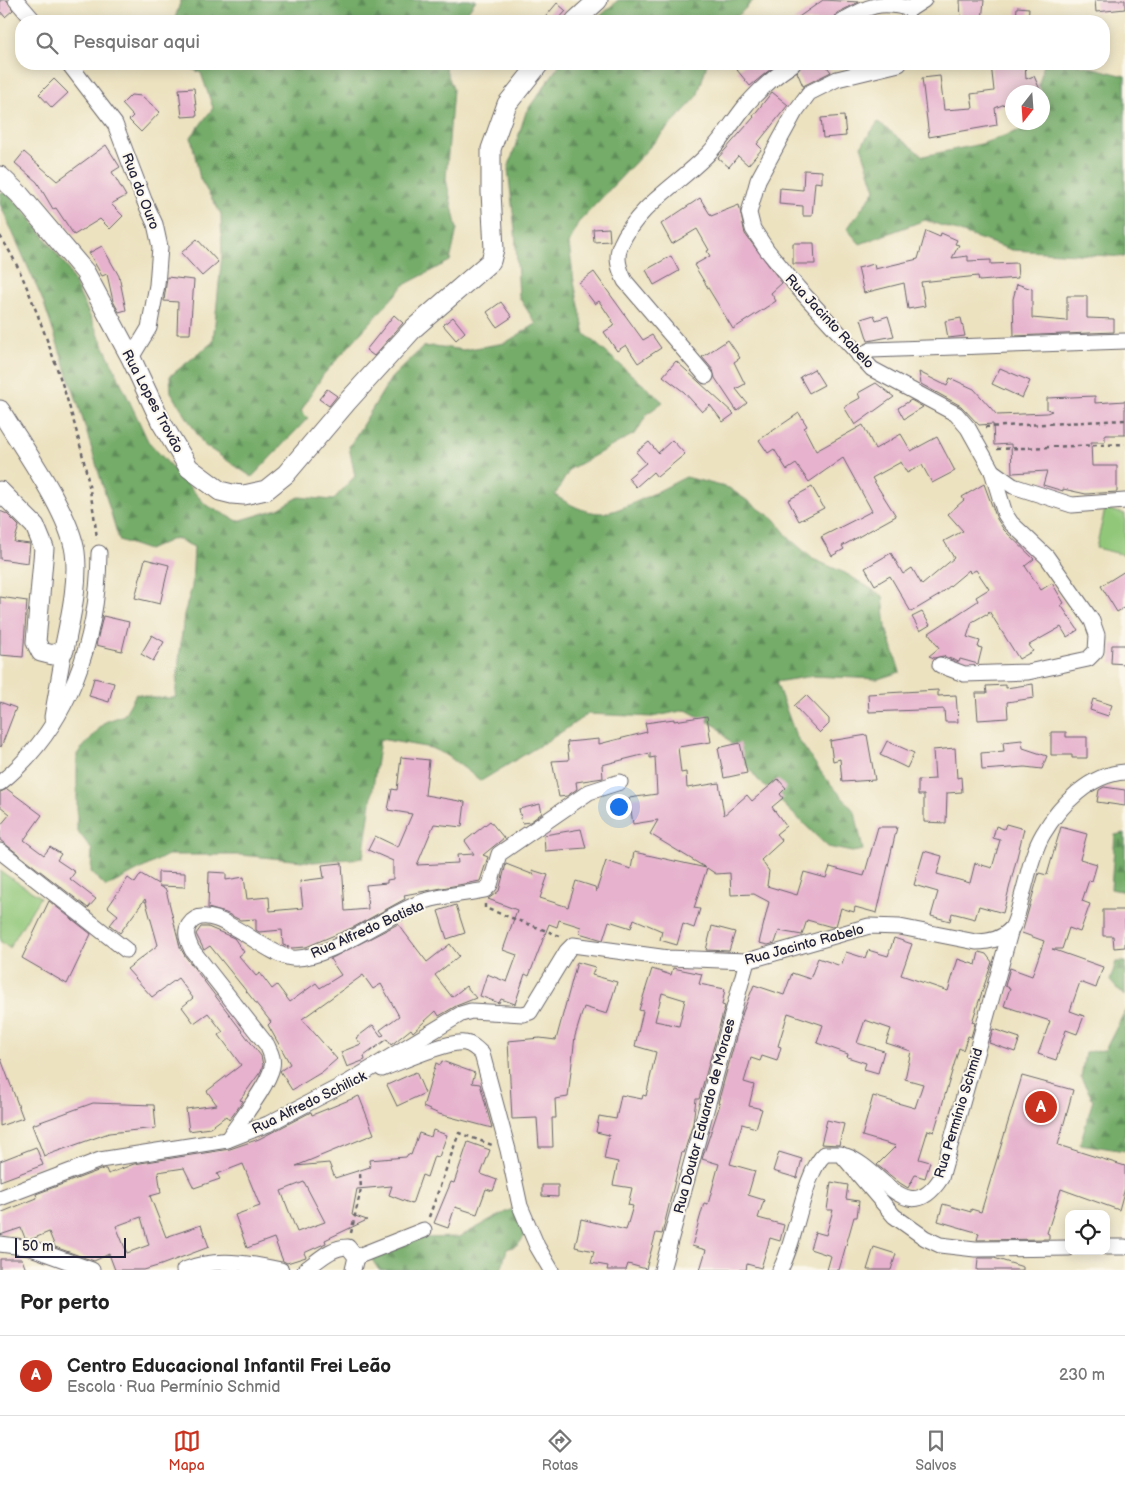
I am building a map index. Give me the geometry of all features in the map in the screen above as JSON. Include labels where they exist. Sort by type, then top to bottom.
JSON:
[{"type":"main road","points":[[582,15],[598,0]]},
{"type":"main road","name":"Rua Lopes Trovão","points":[[0,176],[20,194],[85,272],[131,358],[161,422],[189,468],[220,491],[244,496],[255,494],[266,490],[286,474],[347,402],[414,328],[490,261],[494,249],[491,208],[491,149],[507,104],[534,70]]},
{"type":"main road","points":[[0,410],[58,507],[71,537],[76,564],[70,621],[64,650],[53,655],[42,652],[36,642],[44,548],[35,526],[0,491]]},
{"type":"street","points":[[16,0],[29,15]]},
{"type":"street","points":[[855,15],[878,4],[894,2],[911,15],[924,0]]},
{"type":"street","name":"Rua do Ouro","points":[[74,70],[115,124],[144,200],[156,224],[160,248],[158,285],[149,328],[131,358]]},
{"type":"street","points":[[706,376],[625,281],[618,264],[618,252],[624,238],[642,214],[706,156],[748,103],[784,70]]},
{"type":"street","name":"Rua Jacinto Rabelo","points":[[874,70],[837,79],[810,93],[795,112],[754,189],[749,213],[753,229],[767,250],[872,369],[904,388],[956,414],[968,428],[992,471],[1013,486],[1072,506],[1125,501]]},
{"type":"street","points":[[859,356],[871,350],[1125,342]]},
{"type":"street","points":[[940,665],[964,674],[1028,672],[1088,659],[1096,651],[1097,635],[1092,621],[1046,557],[1011,523],[1005,514],[992,471]]},
{"type":"street","points":[[0,783],[35,750],[50,728],[72,688],[87,651],[99,581],[99,553]]},
{"type":"street","points":[[50,728],[64,650]]},
{"type":"street","points":[[1012,929],[1036,850],[1043,834],[1080,790],[1091,781],[1102,775],[1125,772]]},
{"type":"street","points":[[485,890],[490,885],[500,854],[589,792],[620,782]]},
{"type":"street","points":[[0,851],[126,950]]},
{"type":"street","name":"Rua Alfredo Batista","points":[[227,1140],[268,1078],[272,1066],[272,1056],[267,1045],[192,950],[187,938],[188,928],[193,919],[199,915],[207,915],[229,924],[276,955],[294,958],[316,955],[424,901],[485,890]]},
{"type":"street","name":"Rua Jacinto Rabelo","points":[[574,945],[668,958],[747,961],[869,926],[900,927],[982,942],[1000,937],[1012,929]]},
{"type":"street","name":"Rua Permínio Schmid","points":[[841,1154],[858,1160],[900,1196],[912,1201],[925,1197],[933,1190],[941,1178],[1012,929]]},
{"type":"street","points":[[352,1080],[461,1014],[472,1011],[523,1014],[530,1012],[567,951],[574,945]]},
{"type":"street","name":"Rua Doutor Eduardo de Moraes","points":[[662,1270],[747,961]]},
{"type":"street","name":"Rua Alfredo Schilick","points":[[0,1198],[100,1160],[227,1140],[268,1124],[352,1080],[450,1045],[465,1043],[475,1047],[482,1054],[508,1150],[520,1206],[537,1246],[551,1270]]},
{"type":"street","points":[[780,1270],[789,1254],[814,1168],[825,1154],[841,1154],[894,1216],[925,1238],[940,1245],[975,1249],[1065,1248]]},
{"type":"street","points":[[306,1270],[334,1249],[352,1258],[424,1230]]},
{"type":"street","points":[[0,1244],[32,1248],[92,1270]]},
{"type":"street","points":[[1110,1247],[1125,1247]]},
{"type":"street","points":[[184,1270],[199,1264],[241,1262],[281,1270]]},
{"type":"path","points":[[0,236],[17,262],[68,396],[92,494],[99,553]]},
{"type":"path","points":[[968,428],[1125,420]]},
{"type":"path","points":[[981,449],[1125,444]]},
{"type":"path","points":[[485,890],[485,908],[540,930],[566,938],[574,945]]},
{"type":"path","points":[[424,1230],[459,1133],[508,1150]]},
{"type":"path","points":[[352,1258],[361,1189],[360,1174]]},
{"type":"green space","points":[[181,0],[476,0],[465,15],[176,15]]},
{"type":"green space","points":[[618,0],[754,0],[739,15],[602,15]]},
{"type":"green space","points":[[195,70],[446,70],[453,89],[446,179],[457,229],[450,261],[404,285],[323,375],[301,411],[308,418],[252,477],[204,445],[171,392],[170,376],[213,342],[222,254],[221,214],[200,179],[191,137],[213,108],[201,73]]},
{"type":"green space","points":[[556,70],[705,70],[697,97],[578,223],[569,244],[574,282],[585,334],[663,402],[647,414],[636,433],[570,469],[555,495],[577,507],[601,513],[631,504],[686,477],[729,488],[774,519],[790,539],[813,559],[845,573],[883,596],[886,627],[900,672],[878,679],[812,676],[776,682],[796,736],[823,775],[855,812],[863,850],[852,852],[828,847],[758,780],[718,727],[686,710],[652,717],[588,714],[481,781],[448,756],[431,748],[380,739],[363,858],[313,862],[241,855],[168,855],[106,887],[91,872],[92,850],[77,830],[77,754],[105,722],[124,715],[136,694],[154,698],[175,698],[184,614],[192,587],[194,547],[175,538],[148,550],[119,540],[80,410],[43,301],[0,204],[0,193],[5,192],[21,206],[67,267],[148,441],[206,505],[238,521],[278,509],[299,497],[333,500],[355,476],[349,447],[391,378],[423,347],[435,346],[463,350],[505,343],[536,324],[519,297],[515,230],[508,169],[526,112]]},
{"type":"green space","points":[[1042,70],[1102,70],[1125,76],[1125,257],[1012,250],[925,220],[860,244],[847,229],[875,190],[861,146],[878,122],[923,156],[981,144],[1021,130],[1050,130],[1050,85],[1039,85]]},
{"type":"green space","points":[[1105,509],[1125,514],[1125,555],[1096,548]]},
{"type":"green space","points":[[1125,833],[1125,892],[1111,889],[1115,835]]},
{"type":"green space","points":[[0,871],[40,897],[9,948],[0,941]]},
{"type":"green space","points":[[1116,962],[1125,962],[1125,997],[1110,981]]},
{"type":"green space","points":[[1125,1011],[1125,1151],[1080,1144],[1093,1100],[1081,1078],[1085,1052],[1105,1050]]},
{"type":"green space","points":[[516,1207],[526,1234],[518,1245],[507,1249],[501,1270],[379,1270],[368,1254],[416,1238],[459,1237]]},
{"type":"building","points":[[0,0],[7,0],[13,10],[5,17],[0,11]]},
{"type":"building","points":[[823,0],[859,2],[836,15],[802,15]]},
{"type":"building","points":[[960,0],[984,0],[983,15],[961,15]]},
{"type":"building","points":[[1095,0],[1125,0],[1125,9],[1096,12]]},
{"type":"building","points":[[557,3],[566,11],[562,15],[547,15]]},
{"type":"building","points":[[1017,7],[1029,8],[1028,15],[1016,15]]},
{"type":"building","points":[[737,70],[770,70],[750,86]]},
{"type":"building","points":[[798,70],[830,70],[831,72],[803,86],[797,72]]},
{"type":"building","points":[[992,70],[1025,70],[1026,79],[1034,76],[1038,85],[1005,85],[1005,104],[995,108],[997,125],[929,137],[922,78],[940,76],[944,110],[973,108],[971,94],[994,91]]},
{"type":"building","points":[[54,79],[68,93],[52,108],[39,94]]},
{"type":"building","points":[[194,88],[197,116],[182,117],[179,89]]},
{"type":"building","points":[[772,92],[788,105],[757,144],[762,149],[748,165],[738,156],[729,167],[718,158],[754,117]]},
{"type":"building","points":[[131,95],[142,96],[160,112],[141,132],[129,120],[133,116],[122,104]]},
{"type":"building","points":[[844,116],[846,136],[823,138],[821,118]]},
{"type":"building","points":[[106,145],[120,167],[112,172],[126,196],[111,204],[123,216],[110,229],[100,219],[74,235],[56,208],[53,209],[37,182],[15,163],[24,152],[57,181]]},
{"type":"building","points":[[804,170],[822,171],[822,183],[815,182],[812,216],[803,216],[803,206],[779,204],[780,188],[803,190]]},
{"type":"building","points":[[700,198],[711,216],[739,205],[745,234],[782,283],[771,293],[776,301],[733,329],[694,265],[710,256],[707,251],[709,250],[697,229],[672,244],[661,224]]},
{"type":"building","points":[[609,228],[610,241],[594,242],[593,229]]},
{"type":"building","points":[[926,231],[940,237],[941,233],[957,240],[955,244],[959,245],[952,258],[968,256],[968,261],[991,260],[991,264],[1017,263],[1018,278],[979,281],[978,276],[921,282],[925,306],[908,309],[904,283],[864,293],[858,268],[874,264],[875,269],[918,259]]},
{"type":"building","points":[[197,239],[218,262],[202,276],[181,253]]},
{"type":"building","points":[[793,243],[814,243],[815,264],[793,264]]},
{"type":"building","points":[[102,246],[119,276],[126,310],[119,312],[113,301],[107,274],[102,276],[89,253]]},
{"type":"building","points":[[671,256],[679,271],[654,285],[646,270]]},
{"type":"building","points":[[594,272],[643,340],[652,335],[661,348],[638,363],[626,345],[617,351],[604,332],[615,325],[599,301],[595,304],[579,283]]},
{"type":"building","points":[[167,277],[194,280],[190,334],[177,334],[178,302],[164,301]]},
{"type":"building","points":[[1017,284],[1032,289],[1032,318],[1067,321],[1067,296],[1087,296],[1087,318],[1114,319],[1114,332],[1014,336],[1013,299]]},
{"type":"building","points":[[501,302],[512,317],[497,327],[487,312]]},
{"type":"building","points":[[394,315],[403,323],[374,356],[366,350]]},
{"type":"building","points":[[874,315],[876,320],[888,316],[894,336],[868,341],[861,319]]},
{"type":"building","points":[[453,317],[465,332],[456,340],[443,325]]},
{"type":"building","points":[[961,318],[965,336],[948,338],[945,321]]},
{"type":"building","points":[[728,340],[740,358],[734,362],[745,384],[736,389],[747,403],[737,411],[715,378],[713,370],[702,357]]},
{"type":"building","points":[[676,361],[734,414],[723,422],[710,405],[702,412],[684,392],[663,376]]},
{"type":"building","points":[[1000,368],[1030,381],[1022,398],[992,384]]},
{"type":"building","points":[[814,369],[824,385],[809,393],[800,377]]},
{"type":"building","points":[[919,372],[947,386],[950,378],[974,389],[997,415],[1047,413],[1052,411],[1047,409],[1047,398],[1095,396],[1095,403],[1125,401],[1125,435],[1105,435],[1105,442],[1091,442],[1092,466],[1117,466],[1117,492],[1086,494],[1063,489],[1063,491],[1043,485],[1047,471],[1012,473],[1011,444],[994,445],[993,424],[979,425],[961,406],[921,384]]},
{"type":"building","points":[[876,383],[894,397],[855,425],[844,407],[860,398],[858,393]]},
{"type":"building","points":[[327,389],[337,396],[329,406],[319,399]]},
{"type":"building","points":[[911,400],[923,407],[904,419],[898,408]]},
{"type":"building","points":[[799,413],[807,426],[804,428],[816,451],[863,425],[875,449],[901,434],[911,451],[937,437],[955,471],[932,483],[922,465],[907,473],[901,462],[872,478],[896,516],[842,546],[844,549],[832,556],[821,537],[872,511],[843,458],[809,482],[796,464],[787,470],[774,449],[768,453],[759,440]]},
{"type":"building","points":[[672,440],[685,454],[657,477],[653,472],[636,487],[628,478],[646,463],[636,452],[649,442],[658,453]]},
{"type":"building","points":[[984,484],[997,519],[1004,530],[1034,559],[1025,566],[1041,590],[1052,583],[1064,603],[1061,605],[1078,630],[1067,637],[1061,627],[1029,645],[1033,651],[1019,659],[989,611],[987,616],[986,614],[972,622],[967,637],[980,641],[978,647],[982,648],[978,664],[960,659],[959,662],[943,656],[934,658],[929,656],[939,648],[929,633],[978,601],[976,597],[989,589],[976,570],[970,573],[969,570],[938,596],[911,612],[890,576],[875,585],[865,568],[891,553],[903,574],[912,568],[922,585],[954,558],[944,541],[963,531],[948,514],[964,500],[962,497]]},
{"type":"building","points":[[812,487],[824,508],[799,521],[788,500]]},
{"type":"building","points":[[0,511],[7,514],[19,526],[14,542],[30,544],[28,563],[0,559]]},
{"type":"building","points":[[145,559],[169,565],[160,604],[135,598]]},
{"type":"building","points":[[1125,571],[1125,607],[1117,612],[1101,586]]},
{"type":"building","points":[[0,597],[27,601],[23,657],[0,655]]},
{"type":"building","points":[[922,612],[930,625],[920,631],[912,617]]},
{"type":"building","points":[[103,616],[129,622],[122,651],[96,645]]},
{"type":"building","points":[[152,635],[164,642],[153,661],[141,654]]},
{"type":"building","points":[[1112,645],[1125,645],[1125,664],[1111,663]]},
{"type":"building","points":[[94,678],[114,683],[109,702],[89,696]]},
{"type":"building","points":[[1033,684],[1034,698],[1007,702],[1008,718],[978,720],[976,693],[987,693],[986,686],[1006,685],[1006,688]]},
{"type":"building","points":[[938,690],[938,696],[956,695],[958,722],[945,722],[944,709],[869,712],[868,694]]},
{"type":"building","points":[[806,695],[829,719],[829,724],[820,733],[794,706]]},
{"type":"building","points":[[1093,699],[1112,705],[1108,716],[1090,710]]},
{"type":"building","points":[[0,702],[16,708],[1,747],[0,746]]},
{"type":"building","points":[[707,716],[711,742],[678,747],[681,773],[686,772],[687,788],[719,783],[724,815],[747,795],[752,801],[778,779],[786,788],[780,794],[783,798],[772,807],[786,826],[776,834],[782,841],[761,860],[769,871],[767,886],[797,895],[804,872],[826,878],[830,867],[864,876],[878,827],[897,827],[877,913],[855,907],[854,912],[841,908],[836,926],[832,927],[807,920],[802,935],[779,931],[775,943],[768,945],[759,943],[769,902],[754,894],[731,895],[730,873],[716,874],[707,868],[694,908],[700,909],[694,928],[683,924],[677,945],[660,940],[662,931],[634,919],[631,928],[609,921],[603,940],[579,933],[581,927],[559,920],[557,927],[549,924],[529,976],[525,974],[515,1004],[501,999],[499,1003],[480,996],[487,974],[507,982],[517,955],[503,950],[517,910],[488,899],[499,891],[506,864],[534,875],[532,870],[548,875],[540,898],[568,907],[576,881],[595,887],[596,892],[606,861],[631,869],[634,852],[706,868],[650,834],[658,820],[633,824],[629,798],[657,794],[655,757],[650,758],[650,753],[602,765],[603,778],[576,782],[577,789],[567,796],[559,797],[552,761],[569,760],[567,742],[599,739],[599,744],[647,732],[645,723]]},
{"type":"building","points":[[1051,732],[1066,732],[1066,737],[1087,737],[1087,758],[1072,758],[1072,755],[1051,755]]},
{"type":"building","points":[[867,735],[875,780],[842,782],[840,759],[833,761],[830,741]]},
{"type":"building","points":[[1022,740],[1023,748],[1047,756],[1042,769],[1025,767],[982,770],[981,753],[1004,751],[1003,742]]},
{"type":"building","points":[[887,741],[914,753],[907,768],[880,755]]},
{"type":"building","points":[[740,743],[747,773],[724,778],[718,748]]},
{"type":"building","points":[[955,748],[957,778],[961,777],[962,792],[947,793],[946,823],[924,822],[924,795],[918,795],[918,780],[935,779],[933,750]]},
{"type":"building","points":[[401,757],[429,760],[425,795],[465,802],[462,827],[434,824],[417,865],[458,863],[457,855],[474,854],[465,841],[490,821],[504,838],[483,855],[488,857],[480,881],[404,895],[405,899],[354,927],[306,947],[292,948],[283,945],[282,930],[259,932],[256,930],[256,919],[240,920],[226,913],[208,908],[209,872],[226,873],[226,880],[244,877],[247,899],[269,897],[270,911],[303,908],[300,881],[324,878],[322,865],[342,863],[345,911],[368,909],[366,885],[387,883],[387,880],[393,879],[393,861],[368,850],[375,836],[398,847],[412,814],[388,810],[392,789],[397,790]]},
{"type":"building","points":[[1104,787],[1125,790],[1125,806],[1097,802],[1099,790]]},
{"type":"building","points":[[7,789],[42,815],[24,840],[44,855],[50,847],[61,854],[57,860],[75,872],[70,879],[96,899],[88,908],[0,840],[0,826],[10,814],[0,806],[0,792]]},
{"type":"building","points":[[540,804],[542,813],[530,822],[522,823],[519,809]]},
{"type":"building","points":[[1006,824],[1024,829],[1003,913],[979,906],[975,919],[952,913],[950,921],[931,916],[938,892],[914,885],[924,851],[942,856],[937,874],[970,883],[975,863],[992,868],[1000,840],[993,838],[996,826],[1004,829]]},
{"type":"building","points":[[1061,827],[1087,834],[1080,859],[1097,864],[1092,881],[1089,880],[1082,901],[1090,904],[1080,932],[1069,928],[1062,949],[1052,949],[1103,967],[1096,988],[1080,982],[1070,1011],[1084,1016],[1077,1034],[1066,1030],[1056,1060],[1038,1054],[1050,1021],[1004,1006],[1010,988],[1005,986],[1010,968],[1032,976],[1044,941],[1022,933],[1039,873],[1047,875]]},
{"type":"building","points":[[581,829],[586,848],[545,851],[544,835]]},
{"type":"building","points":[[158,872],[185,873],[185,887],[159,886],[166,890],[180,947],[261,1056],[263,1065],[261,1071],[240,1100],[243,1101],[229,1120],[226,1116],[210,1128],[189,1131],[186,1109],[217,1105],[207,1091],[241,1065],[219,1035],[223,1032],[208,1013],[194,1023],[182,1007],[193,998],[178,978],[152,997],[127,969],[158,945],[145,899],[120,933],[110,925],[118,915],[108,907],[128,878],[135,883],[141,874],[158,884]]},
{"type":"building","points":[[49,901],[91,934],[67,984],[22,958]]},
{"type":"building","points":[[456,905],[465,933],[447,939],[438,911]]},
{"type":"building","points":[[1103,910],[1125,910],[1125,947],[1114,948],[1113,936],[1103,936]]},
{"type":"building","points":[[398,924],[427,962],[450,944],[459,956],[435,975],[452,997],[466,986],[476,998],[456,1006],[439,1016],[436,1011],[413,1032],[411,1029],[391,1045],[387,1039],[364,1056],[365,1060],[347,1067],[341,1052],[361,1044],[356,1038],[373,1025],[381,1036],[384,1035],[380,1030],[399,1016],[381,984],[373,989],[363,975],[302,1019],[337,1059],[322,1072],[292,1090],[280,1071],[290,1064],[268,1025],[271,1022],[210,946],[204,950],[196,934],[201,927],[208,927],[234,938],[244,952],[239,956],[256,976],[260,973],[272,989],[277,985],[290,1002],[316,983],[320,988],[341,975],[330,959]]},
{"type":"building","points":[[712,926],[735,932],[729,951],[706,950]]},
{"type":"building","points":[[894,938],[912,944],[901,975],[948,991],[958,959],[976,965],[979,952],[986,954],[992,962],[972,1022],[975,1023],[971,1037],[968,1036],[963,1050],[959,1048],[934,1132],[928,1130],[919,1159],[930,1162],[925,1178],[915,1175],[908,1188],[900,1183],[877,1165],[896,1146],[862,1136],[873,1096],[915,1108],[923,1084],[905,1079],[911,1051],[886,1043],[891,1029],[865,1020],[857,1043],[884,1051],[878,1073],[864,1069],[866,1063],[847,1057],[848,1054],[817,1043],[823,1025],[788,1013],[778,1046],[781,1047],[777,1061],[762,1056],[760,1061],[751,1058],[744,1082],[754,1085],[749,1106],[762,1109],[756,1128],[742,1124],[730,1164],[755,1171],[748,1195],[764,1200],[758,1218],[784,1225],[780,1241],[770,1238],[761,1268],[747,1264],[746,1270],[700,1270],[706,1250],[692,1246],[704,1203],[708,1204],[719,1164],[702,1159],[720,1104],[718,1103],[743,1012],[754,985],[784,995],[792,973],[810,979],[818,958],[841,966],[846,952],[865,958],[868,950],[888,956]]},
{"type":"building","points":[[577,962],[595,967],[592,975],[617,982],[607,1014],[584,1007],[575,1036],[568,1097],[555,1099],[556,1118],[552,1118],[553,1147],[539,1147],[537,1118],[512,1119],[508,1041],[540,1038],[556,1040]]},
{"type":"building","points":[[673,968],[702,974],[699,984],[725,989],[722,1005],[725,1006],[699,1099],[696,1099],[693,1123],[684,1153],[682,1152],[662,1234],[656,1233],[646,1269],[628,1264],[626,1270],[607,1270],[608,1266],[591,1263],[594,1251],[575,1247],[581,1219],[626,1230],[633,1206],[628,1205],[632,1188],[613,1185],[618,1162],[604,1159],[609,1135],[596,1132],[599,1116],[616,1119],[621,1095],[642,1099],[643,1095],[646,1096],[656,1052],[635,1046],[643,1011],[639,1010],[652,969],[671,975]],"holes":[[[662,993],[685,1000],[679,1026],[655,1021]]]},
{"type":"building","points":[[993,1029],[1020,1038],[1015,1052],[989,1043]]},
{"type":"building","points":[[0,1060],[23,1118],[0,1126]]},
{"type":"building","points":[[442,1061],[475,1073],[472,1083],[480,1084],[492,1128],[439,1114],[423,1107],[436,1063],[440,1065]]},
{"type":"building","points":[[416,1072],[425,1093],[397,1106],[387,1085]]},
{"type":"building","points":[[1022,1076],[1073,1090],[1058,1145],[1125,1166],[1125,1188],[1119,1210],[1061,1189],[1047,1233],[1049,1234],[1049,1239],[977,1240],[979,1233],[938,1221],[943,1204],[971,1212],[971,1209],[981,1212]]},
{"type":"building","points":[[359,1096],[374,1134],[296,1166],[329,1163],[335,1178],[370,1167],[369,1160],[411,1155],[419,1133],[431,1137],[433,1130],[447,1135],[439,1157],[434,1156],[427,1177],[422,1175],[412,1204],[389,1195],[392,1186],[357,1189],[352,1215],[367,1220],[325,1240],[326,1243],[304,1253],[306,1257],[287,1263],[283,1261],[274,1238],[247,1248],[235,1215],[260,1206],[243,1164],[217,1174],[220,1179],[194,1188],[184,1168],[158,1172],[161,1193],[150,1196],[166,1237],[201,1225],[209,1247],[144,1270],[115,1270],[109,1254],[94,1261],[55,1247],[49,1232],[32,1239],[25,1238],[21,1228],[0,1235],[0,1213],[37,1198],[36,1194],[103,1169],[106,1169],[108,1174],[134,1164],[230,1149],[259,1139],[311,1112],[312,1115]],"holes":[[[304,1182],[325,1222],[297,1232],[281,1191]],[[141,1217],[149,1245],[127,1253],[116,1226]]]},
{"type":"building","points":[[93,1103],[154,1105],[156,1128],[109,1133],[44,1156],[32,1125]]},
{"type":"building","points":[[827,1120],[844,1124],[839,1145],[821,1144]]},
{"type":"building","points":[[468,1142],[490,1150],[481,1174],[497,1180],[493,1191],[486,1189],[477,1214],[455,1207],[448,1228],[434,1223],[451,1182],[454,1183]]},
{"type":"building","points":[[36,1147],[43,1165],[0,1181],[0,1161]]},
{"type":"building","points":[[779,1152],[802,1159],[797,1178],[773,1171]]},
{"type":"building","points":[[831,1182],[848,1185],[846,1199],[859,1201],[857,1217],[854,1217],[839,1270],[827,1270],[831,1256],[810,1249],[815,1232],[826,1235],[833,1210],[827,1210]]},
{"type":"building","points":[[542,1185],[558,1185],[558,1197],[542,1196]]},
{"type":"building","points":[[874,1247],[896,1254],[891,1270],[867,1270]]},
{"type":"building","points":[[978,1258],[994,1258],[1023,1267],[1023,1270],[977,1270]]},
{"type":"building","points":[[0,1259],[22,1259],[26,1270],[0,1270]]},
{"type":"place","name":"Centro Educacional Infantil Frei Leão","points":[[1041,1107]]}]
